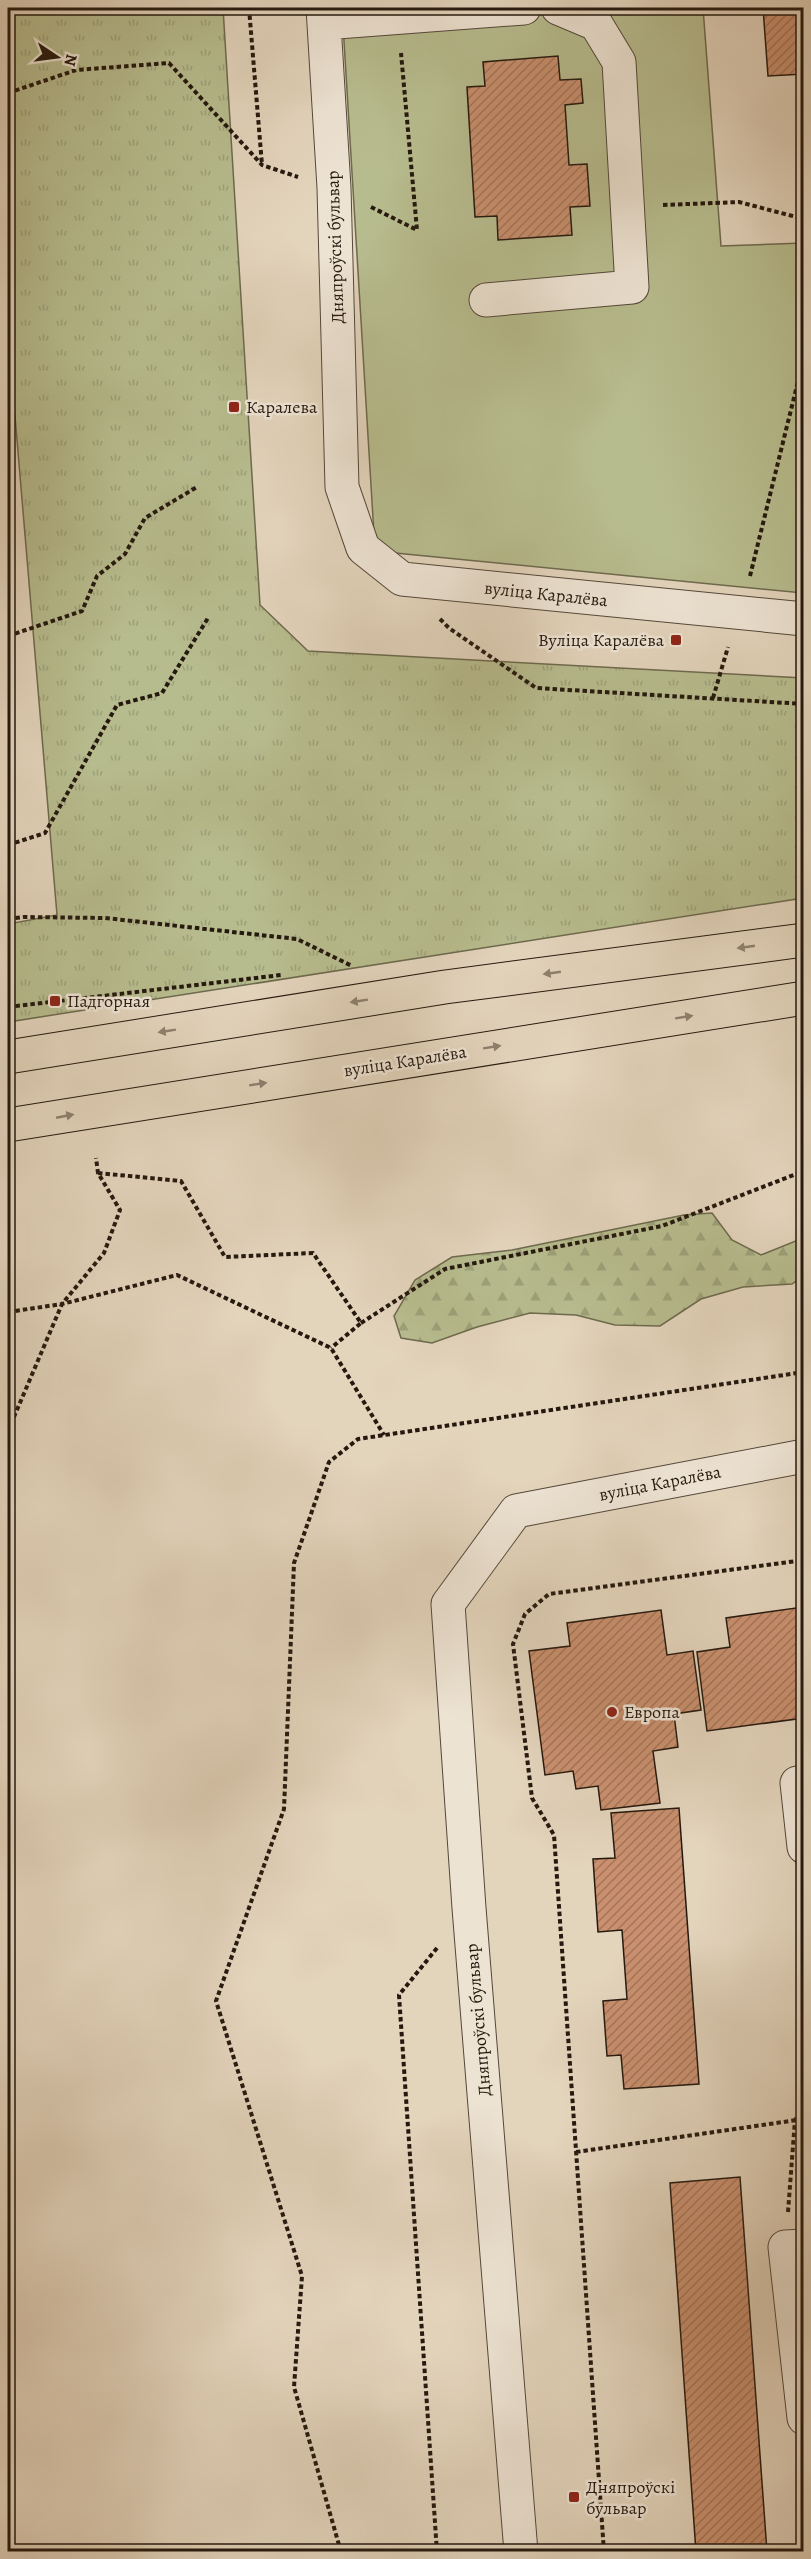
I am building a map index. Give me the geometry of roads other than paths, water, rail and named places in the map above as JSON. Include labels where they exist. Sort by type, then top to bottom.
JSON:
[{"type":"main road","points":[[8,1057],[445,987],[804,940]]},
{"type":"main road","name":"вуліца Каралёва","points":[[8,1125],[804,998]]},
{"type":"street","points":[[324,15],[524,8]]},
{"type":"street","points":[[486,300],[632,287],[619,62],[596,24],[558,8]]},
{"type":"street","name":"Дняпроўскі бульвар","points":[[324,15],[334,188],[342,487],[363,548],[402,579]]},
{"type":"street","name":"вуліца Каралёва","points":[[402,579],[804,619]]},
{"type":"street","name":"вуліца Каралёва","points":[[516,1511],[804,1456]]},
{"type":"street","name":"Дняпроўскі бульвар","points":[[516,1511],[448,1604],[469,1908],[521,2552]]},
{"type":"street","points":[[804,1782],[797,1783],[804,1847]]},
{"type":"street","points":[[794,2246],[804,2418]]},
{"type":"place","name":"Каралева","points":[[234,407]]},
{"type":"place","name":"Вуліца Каралёва","points":[[676,640]]},
{"type":"place","name":"Падгорная","points":[[55,1001]]},
{"type":"place","name":"Европа","points":[[612,1712]]},
{"type":"place","name":"Дняпроўскі бульвар","points":[[574,2497]]}]
